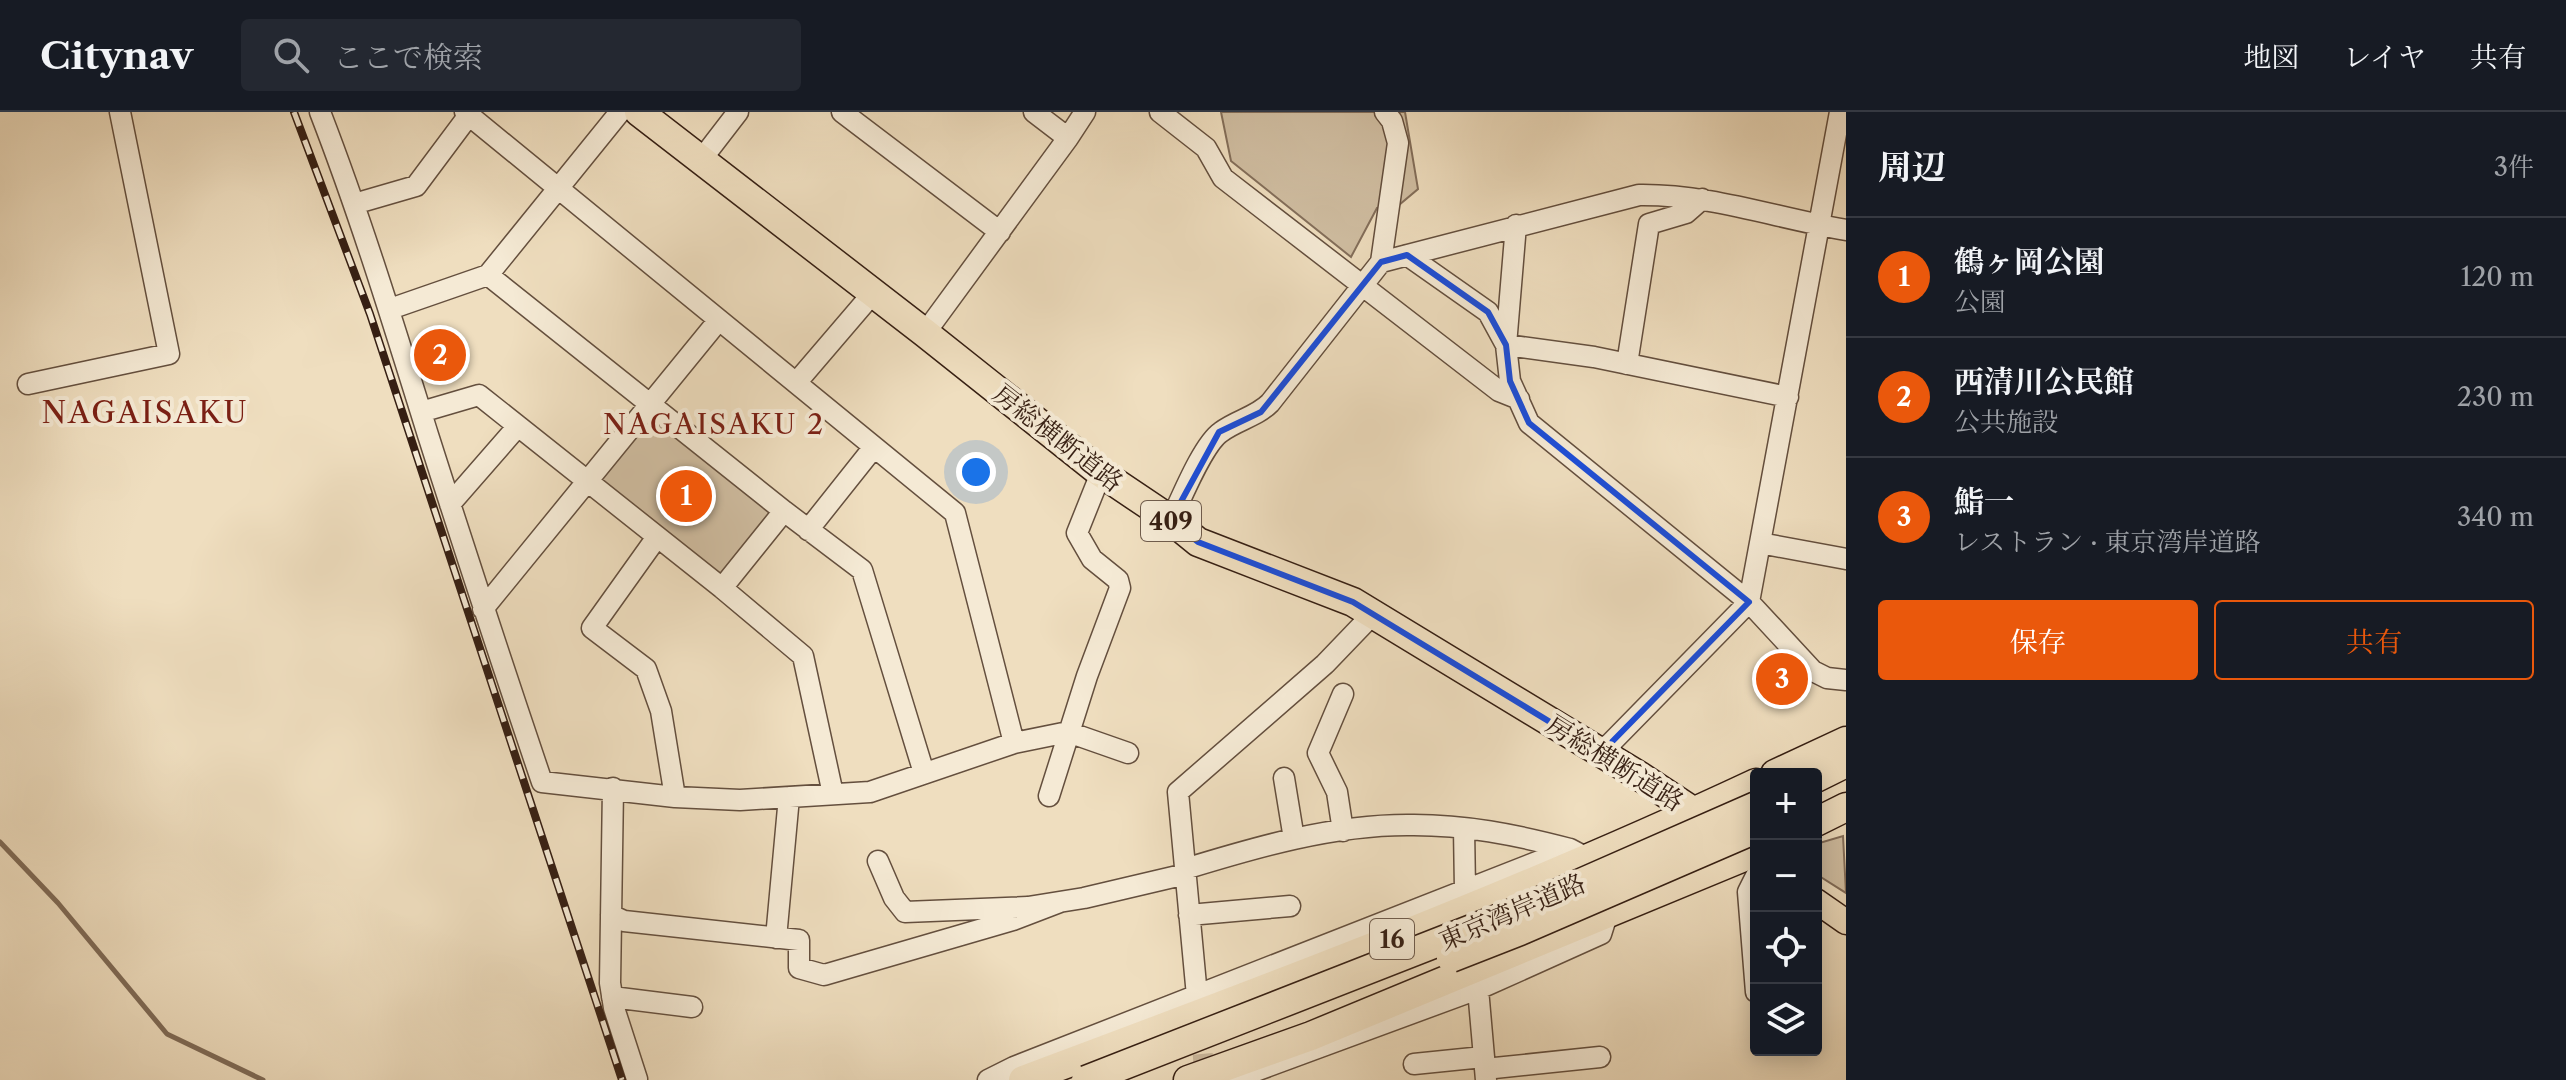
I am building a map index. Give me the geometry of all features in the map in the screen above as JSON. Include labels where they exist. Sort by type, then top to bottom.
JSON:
[{"type":"highway","name":"房総横断道路","points":[[639,112],[1101,473],[1198,542],[1353,602],[1601,753],[1750,851]]},
{"type":"highway","points":[[1788,768],[1846,741]]},
{"type":"highway","points":[[1822,775],[1846,763]]},
{"type":"highway","name":"16","points":[[1023,1080],[1292,979],[1578,853],[1694,812],[1750,786]]},
{"type":"highway","points":[[1822,798],[1846,787]]},
{"type":"highway","points":[[1822,819],[1846,807]]},
{"type":"highway","name":"東京湾岸道路","points":[[1086,1080],[1510,914],[1750,809]]},
{"type":"highway","name":"16","points":[[1188,1080],[1311,1036],[1750,856]]},
{"type":"highway","name":"東京湾岸道路","points":[[1132,1080],[1520,931],[1750,856]]},
{"type":"main road","points":[[1822,905],[1846,922]]},
{"type":"street","points":[[28,384],[169,354],[120,112]]},
{"type":"street","points":[[320,112],[390,309],[483,609],[542,782],[675,797],[740,800],[870,792],[1014,743],[1068,732],[1128,753]]},
{"type":"street","points":[[390,309],[488,275],[620,112]]},
{"type":"street","points":[[701,160],[738,112]]},
{"type":"street","points":[[842,112],[1000,232]]},
{"type":"street","points":[[1034,112],[1068,138]]},
{"type":"street","points":[[925,333],[1085,112]]},
{"type":"street","points":[[1160,112],[1206,148],[1223,178],[1499,391],[1519,399]]},
{"type":"street","points":[[1171,520],[1206,449],[1219,432],[1261,412],[1381,262],[1398,143],[1392,121],[1385,112]]},
{"type":"street","points":[[1601,753],[1749,602],[1840,112]]},
{"type":"street","points":[[354,204],[416,186],[467,114],[955,513],[1014,743]]},
{"type":"street","points":[[1381,262],[1639,195],[1669,194],[1702,199],[1760,209],[1846,230]]},
{"type":"street","points":[[1627,364],[1649,224],[1686,213],[1702,199]]},
{"type":"street","points":[[1516,225],[1506,345],[1510,381],[1529,423],[1749,602],[1813,671],[1827,678],[1846,680]]},
{"type":"street","points":[[1407,255],[1488,312],[1506,345]]},
{"type":"street","points":[[488,275],[862,570],[924,773]]},
{"type":"street","points":[[796,383],[873,293]]},
{"type":"street","points":[[483,609],[718,321]]},
{"type":"street","points":[[1506,345],[1627,364],[1788,397]]},
{"type":"street","points":[[421,412],[479,395],[803,656],[833,794]]},
{"type":"street","points":[[450,504],[518,426]]},
{"type":"street","points":[[808,530],[874,447]]},
{"type":"street","points":[[1049,796],[1068,732],[1120,588],[1118,580],[1092,559],[1077,533],[1101,473]]},
{"type":"street","points":[[722,588],[784,511]]},
{"type":"street","points":[[657,537],[592,628],[646,669],[661,711],[675,797]]},
{"type":"street","points":[[1760,543],[1846,559]]},
{"type":"street","points":[[1197,996],[1178,792],[1325,664],[1373,614]]},
{"type":"street","points":[[1343,694],[1318,753],[1337,792],[1343,831]]},
{"type":"street","points":[[1284,778],[1294,839]]},
{"type":"street","points":[[613,788],[610,983],[637,1079]]},
{"type":"street","points":[[776,938],[789,797]]},
{"type":"street","points":[[878,861],[894,898],[905,912],[1028,907],[1060,902],[1186,872],[1294,839],[1406,825],[1516,834],[1578,853]]},
{"type":"street","points":[[1464,828],[1465,890]]},
{"type":"street","points":[[988,1080],[1014,1067],[1465,890],[1578,853]]},
{"type":"street","points":[[1750,881],[1748,892],[1755,984]]},
{"type":"street","points":[[611,915],[624,921],[799,940],[799,968],[824,975],[1013,920],[1060,902]]},
{"type":"street","points":[[1189,915],[1290,906]]},
{"type":"street","points":[[1231,1080],[1478,989],[1601,934],[1607,915]]},
{"type":"street","points":[[1478,989],[1485,1069]]},
{"type":"street","points":[[612,997],[692,1007]]},
{"type":"street","points":[[1414,1064],[1485,1069],[1600,1057]]},
{"type":"highlighted area","points":[[1407,255],[1488,312],[1506,345],[1510,381],[1529,423],[1749,602],[1601,753],[1353,602],[1198,542],[1171,520],[1219,432],[1261,412],[1381,262]]},
{"type":"shaded area","points":[[1221,112],[1405,112],[1418,189],[1399,205],[1377,208],[1351,257],[1231,161]]},
{"type":"shaded area","points":[[650,404],[784,511],[722,588],[587,481]]},
{"type":"shaded area","points":[[1843,836],[1846,893],[1822,878],[1822,842]]},
{"type":"waterway","points":[[0,842],[58,903],[167,1034],[263,1080]]},
{"type":"tunnel","points":[[1200,1024],[1205,1080]]},
{"type":"railway","points":[[294,112],[370,314],[622,1080]]},
{"type":"place","name":"西清川公民館","points":[[440,355]]},
{"type":"place","name":"鶴ヶ岡公園","points":[[686,496]]},
{"type":"place","name":"鮨一","points":[[1782,679]]},
{"type":"district","name":"NAGAISAKU","points":[[145,412]]},
{"type":"district","name":"NAGAISAKU 2","points":[[714,424]]}]
